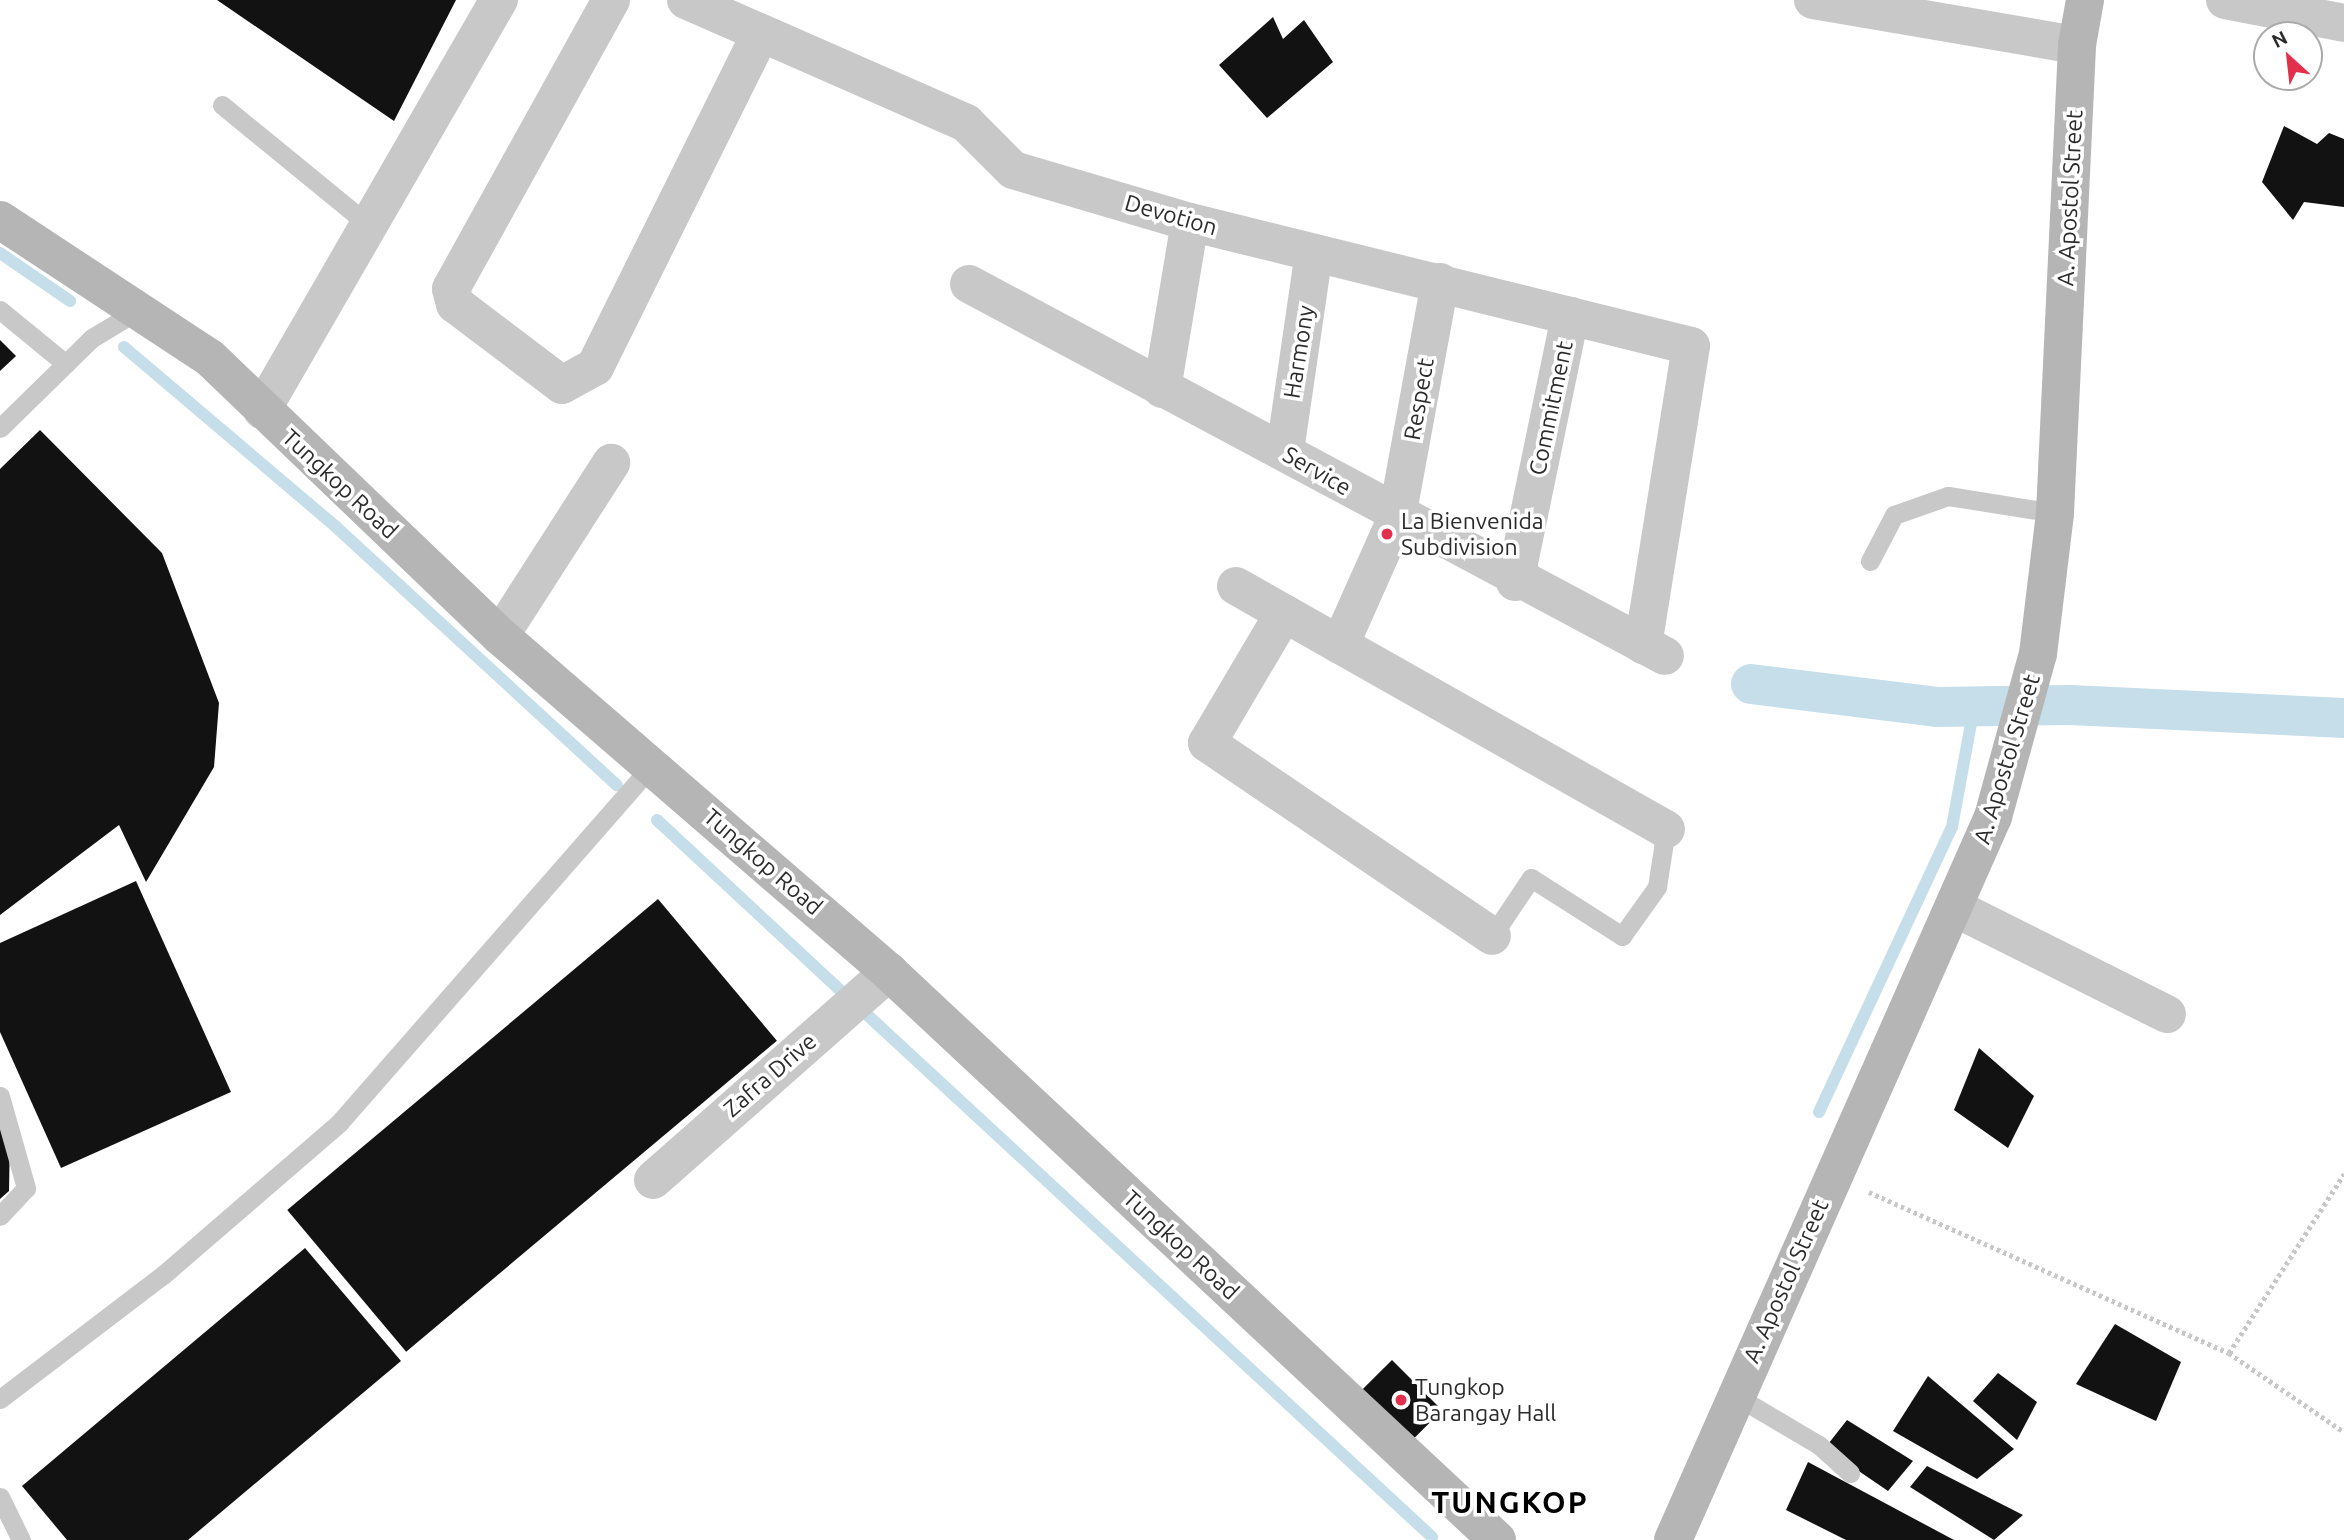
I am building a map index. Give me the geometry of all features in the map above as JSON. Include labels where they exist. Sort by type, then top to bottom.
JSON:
[{"type":"street","points":[[262,410],[499,0]]},
{"type":"street","points":[[611,0],[451,289],[454,304],[562,385],[595,367],[760,34]]},
{"type":"street","name":"Devotion","points":[[686,0],[966,123],[1013,170],[1189,222],[1691,346],[1654,651]]},
{"type":"street","points":[[1813,0],[2077,45]]},
{"type":"street","name":"A. Apostol Street","points":[[1673,1540],[1993,817],[2033,673],[2055,513],[2077,45],[2085,0]]},
{"type":"street","points":[[2225,0],[2344,23]]},
{"type":"street","name":"Tungkop Road","points":[[0,220],[141,308],[210,358],[500,636],[889,972],[1497,1540]]},
{"type":"street","points":[[1162,389],[1189,222]]},
{"type":"street","name":"Harmony","points":[[1284,451],[1314,253]]},
{"type":"street","name":"Respect","points":[[1340,645],[1397,517],[1440,282]]},
{"type":"street","name":"Service","points":[[969,284],[1162,389],[1284,451],[1515,582],[1654,651]]},
{"type":"street","name":"Commitment","points":[[1515,582],[1570,316]]},
{"type":"street","points":[[500,636],[611,463]]},
{"type":"street","points":[[1236,586],[1666,829]]},
{"type":"street","points":[[1284,613],[1207,743],[1492,936]]},
{"type":"street","points":[[1955,908],[2167,1014]]},
{"type":"street","name":"Zafra Drive","points":[[653,1180],[889,972]]},
{"type":"lane","points":[[222,105],[370,226]]},
{"type":"lane","points":[[0,428],[92,338],[141,308]]},
{"type":"lane","points":[[0,310],[66,364]]},
{"type":"lane","points":[[1870,561],[1894,515],[1948,496],[2055,513]]},
{"type":"lane","points":[[0,1399],[163,1275],[339,1123],[652,765]]},
{"type":"lane","points":[[1492,936],[1531,878],[1622,936],[1657,887],[1666,829]]},
{"type":"lane","points":[[0,1096],[26,1188],[0,1216]]},
{"type":"lane","points":[[1736,1396],[1819,1445],[1850,1474]]},
{"type":"lane","points":[[0,1497],[22,1540]]},
{"type":"path","points":[[2229,1353],[2344,1174]]},
{"type":"path","points":[[1833,1176],[2229,1353],[2344,1432]]},
{"type":"building","points":[[217,0],[456,0],[394,121]]},
{"type":"building","points":[[1273,17],[1283,39],[1304,20],[1333,62],[1267,118],[1219,65]]},
{"type":"building","points":[[2284,126],[2317,144],[2329,133],[2344,139],[2344,207],[2304,202],[2293,220],[2262,182]]},
{"type":"building","points":[[0,340],[16,356],[0,371]]},
{"type":"building","points":[[40,430],[162,553],[219,703],[214,767],[146,882],[119,825],[0,915],[0,469]]},
{"type":"building","points":[[136,881],[231,1092],[61,1168],[0,1032],[0,943]]},
{"type":"building","points":[[658,899],[777,1041],[406,1352],[287,1210]]},
{"type":"building","points":[[1979,1048],[2034,1096],[2008,1148],[1954,1110]]},
{"type":"building","points":[[0,1123],[10,1133],[9,1191],[0,1199]]},
{"type":"building","points":[[305,1248],[401,1361],[188,1540],[67,1540],[22,1486]]},
{"type":"building","points":[[2115,1324],[2181,1362],[2156,1421],[2076,1384]]},
{"type":"building","name":"Tungkop Barangay Hall","points":[[1392,1360],[1442,1410],[1411,1441],[1361,1391]]},
{"type":"building","points":[[1998,1373],[2037,1402],[2017,1440],[1973,1401]]},
{"type":"building","points":[[1928,1376],[2014,1449],[1977,1479],[1893,1431]]},
{"type":"building","points":[[1847,1420],[1913,1461],[1888,1491],[1825,1448]]},
{"type":"building","points":[[1808,1462],[1954,1540],[1846,1540],[1786,1510]]},
{"type":"building","points":[[1927,1466],[2023,1515],[1994,1540],[1910,1487]]},
{"type":"waterway","points":[[0,253],[70,301]]},
{"type":"waterway","points":[[124,347],[335,526],[617,785]]},
{"type":"waterway","points":[[1751,684],[1937,707],[2070,705],[2344,718]]},
{"type":"waterway","points":[[1819,1112],[1952,827],[1974,707]]},
{"type":"waterway","points":[[657,820],[843,993]]},
{"type":"waterway","points":[[863,1011],[1432,1537]]},
{"type":"place","name":"La Bienvenida Subdivision","points":[[1387,534]]},
{"type":"place","name":"Tungkop Barangay Hall","points":[[1401,1400]]},
{"type":"district","name":"TUNGKOP","points":[[1510,1502]]}]
